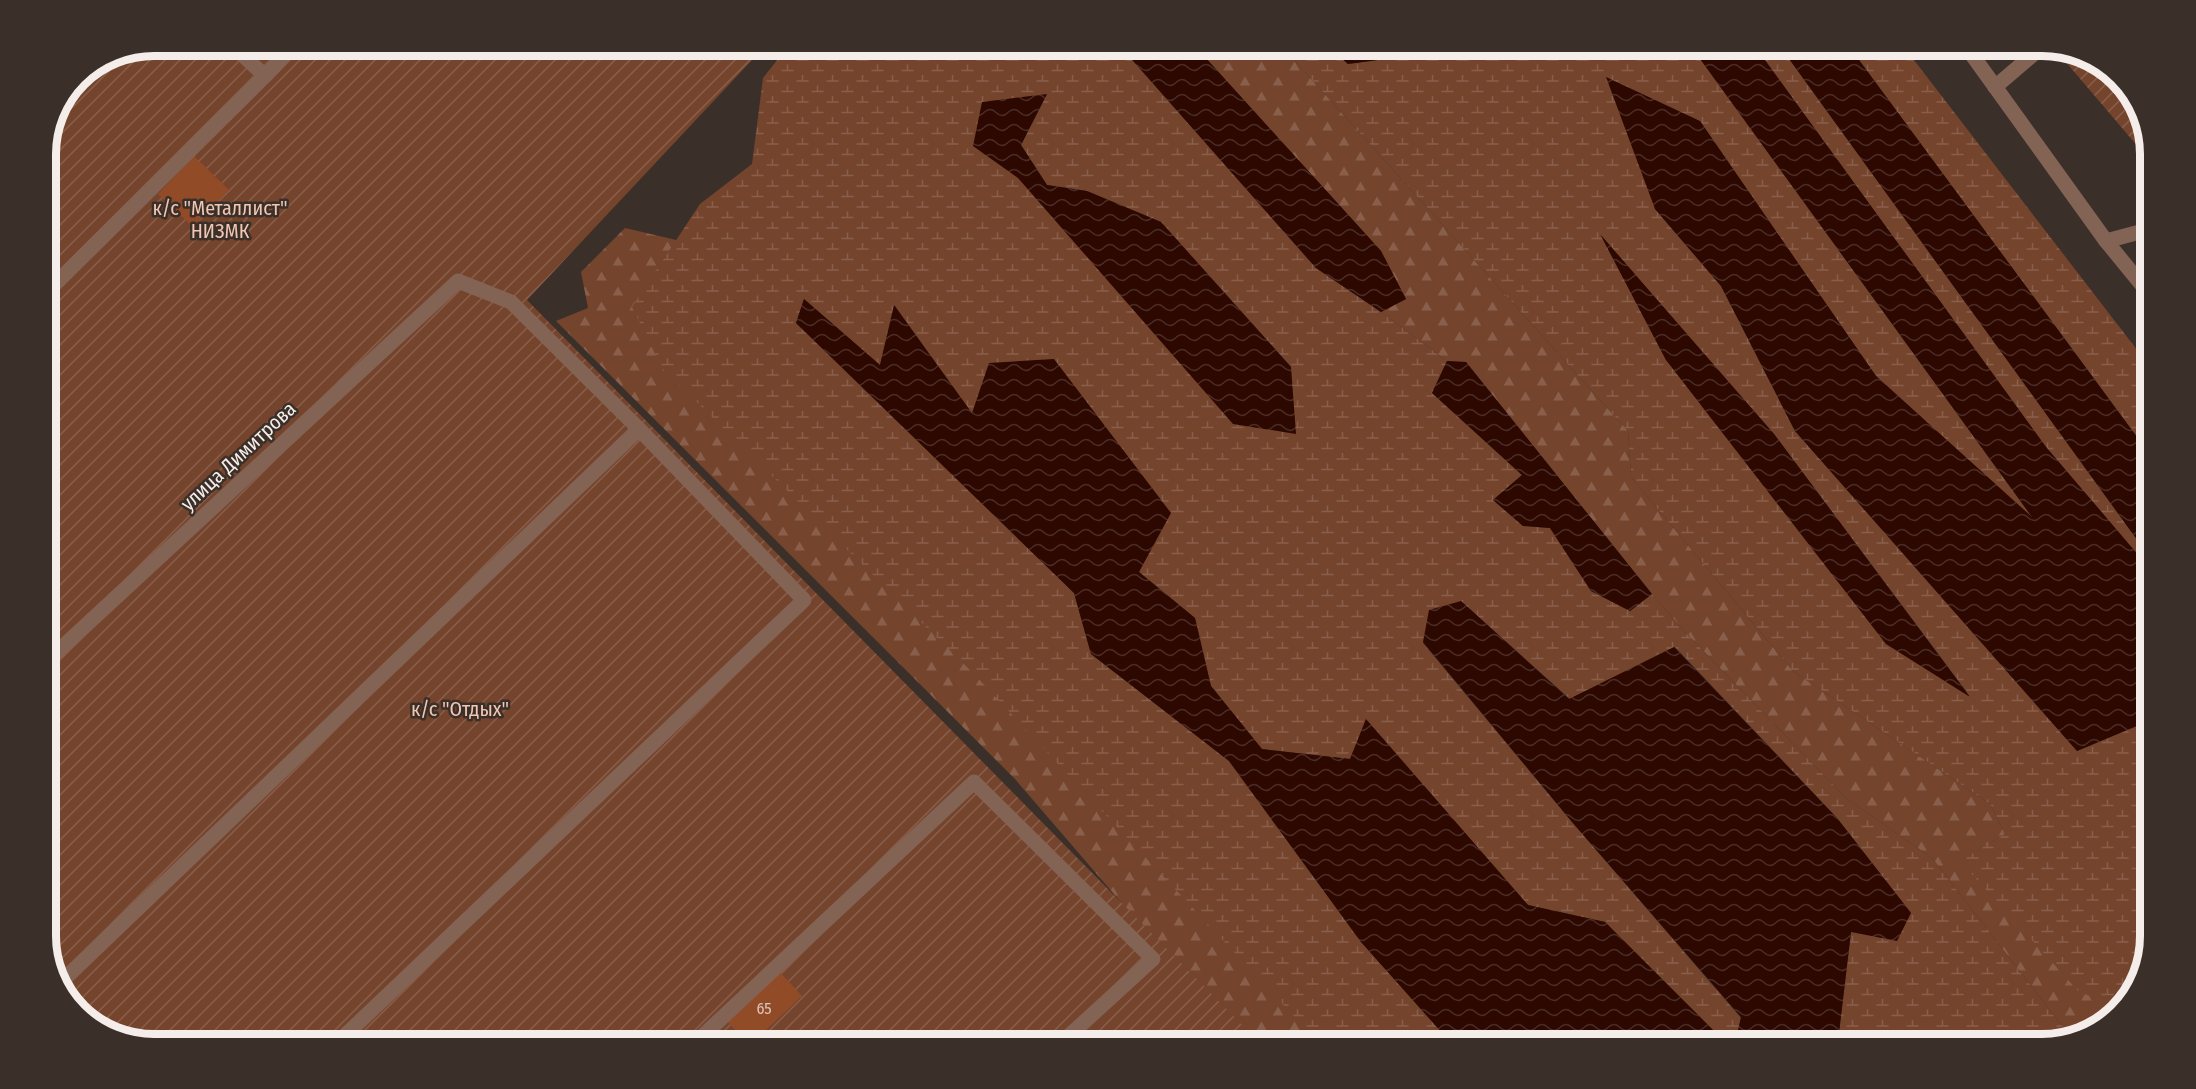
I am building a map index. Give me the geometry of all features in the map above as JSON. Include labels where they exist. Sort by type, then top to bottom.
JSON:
[{"type":"street","points":[[243,56],[264,76]]},
{"type":"street","points":[[56,283],[284,56]]},
{"type":"street","points":[[1973,56],[2106,241],[2140,283]]},
{"type":"street","points":[[1995,87],[2031,56]]},
{"type":"street","points":[[2106,241],[2140,232]]},
{"type":"street","name":"улица Димитрова","points":[[56,653],[458,281],[511,302],[639,429]]},
{"type":"street","points":[[65,978],[639,429],[804,600],[347,1034]]},
{"type":"street","points":[[705,1034],[974,782],[1153,959],[1071,1034]]},
{"type":"green space","name":"к/с \"Отдых\"","points":[[756,56],[527,300],[1251,1034],[153,1034],[134,1032],[110,1023],[99,1017],[80,1000],[72,990],[61,967],[56,942],[56,147],[63,116],[72,99],[84,84],[99,72],[134,57]]},
{"type":"green space","points":[[780,56],[1129,56],[1316,268],[1447,361],[1432,393],[1522,475],[1493,500],[1523,526],[1550,528],[1591,591],[1630,611],[1652,594],[1686,633],[1846,798],[1932,858],[2066,1031],[2043,1034],[1839,1034],[1851,932],[1911,913],[1837,818],[1675,647],[1570,699],[1461,601],[1423,643],[1572,822],[1741,1018],[1737,1034],[1717,1034],[1605,922],[1528,905],[1366,720],[1350,759],[1262,749],[1211,686],[1195,618],[1139,572],[972,414],[895,306],[880,365],[804,299],[796,323],[1074,593],[1091,654],[1229,761],[1361,942],[1443,1034],[1311,1034],[973,673],[663,369],[632,307],[700,204],[752,164],[763,78]],"holes":[[[1047,94],[1021,145],[1047,185],[1087,191],[1161,222],[1291,367],[974,146]]]},
{"type":"green space","points":[[1204,56],[1291,56],[1628,431],[1631,477],[1793,671],[1990,804],[2005,834],[1961,861],[2113,1003],[2107,1009],[2086,1023],[2066,1031],[1932,858],[1846,798],[1686,633],[1652,594],[1466,362],[1447,361],[1381,312],[1406,299],[1381,251]]},
{"type":"green space","points":[[1291,56],[1339,56],[1348,64],[1386,59],[1385,56],[1698,56],[2034,520],[1876,376],[1700,121],[1655,209],[1721,286],[1795,431],[2077,751],[2140,725],[2140,948],[2130,979],[2112,1004],[2079,992],[1960,861],[2005,834],[1990,804],[1793,671],[1631,477],[1628,431]],"holes":[[[1602,237],[1774,434],[1969,695],[1666,360]]]},
{"type":"green space","points":[[1762,56],[1787,56],[2140,544],[2140,557],[2046,447]]},
{"type":"green space","points":[[1856,56],[1910,56],[2140,354],[2140,441]]},
{"type":"green space","points":[[2062,58],[2097,72],[2116,89],[2124,99],[2135,122],[2140,149]]},
{"type":"green space","points":[[625,228],[719,250],[1443,1034],[1234,1034],[1015,779],[556,321],[588,308],[581,272]]},
{"type":"water","points":[[1129,56],[1204,56],[1381,251],[1406,299],[1381,312],[1316,268]]},
{"type":"water","points":[[1339,56],[1385,56],[1386,59],[1348,64]]},
{"type":"water","points":[[1698,56],[1762,56],[2046,447],[2140,557],[2140,725],[2077,751],[1795,431],[1721,286],[1655,209],[1606,77],[1700,121],[1876,376],[2032,517]]},
{"type":"water","points":[[1787,56],[1856,56],[2140,441],[2140,544]]},
{"type":"water","points":[[1047,94],[1021,145],[1047,185],[1087,191],[1161,222],[1291,367],[1296,434],[1233,424],[1018,178],[973,146],[982,102]]},
{"type":"water","points":[[1600,234],[1774,434],[1970,697],[1886,644],[1666,360]]},
{"type":"water","points":[[804,299],[880,365],[894,305],[972,413],[989,363],[1054,359],[1171,513],[1139,572],[1195,618],[1211,686],[1262,749],[1350,759],[1366,719],[1528,905],[1605,922],[1717,1034],[1443,1034],[1361,942],[1229,761],[1091,654],[1074,593],[796,323]]},
{"type":"water","points":[[1447,361],[1466,362],[1652,594],[1630,611],[1591,591],[1550,528],[1523,526],[1493,500],[1522,475],[1432,393]]},
{"type":"water","points":[[1461,601],[1569,699],[1674,647],[1837,818],[1911,913],[1897,941],[1851,932],[1839,1034],[1737,1034],[1741,1017],[1572,822],[1423,642],[1429,610]]},
{"type":"building","points":[[194,156],[229,190],[193,227],[158,194]]},
{"type":"building","points":[[779,971],[802,996],[762,1034],[739,1034],[726,1020]]},
{"type":"park label","name":"к/с \"Металлист\" НИЗМК","points":[[220,220]]}]
